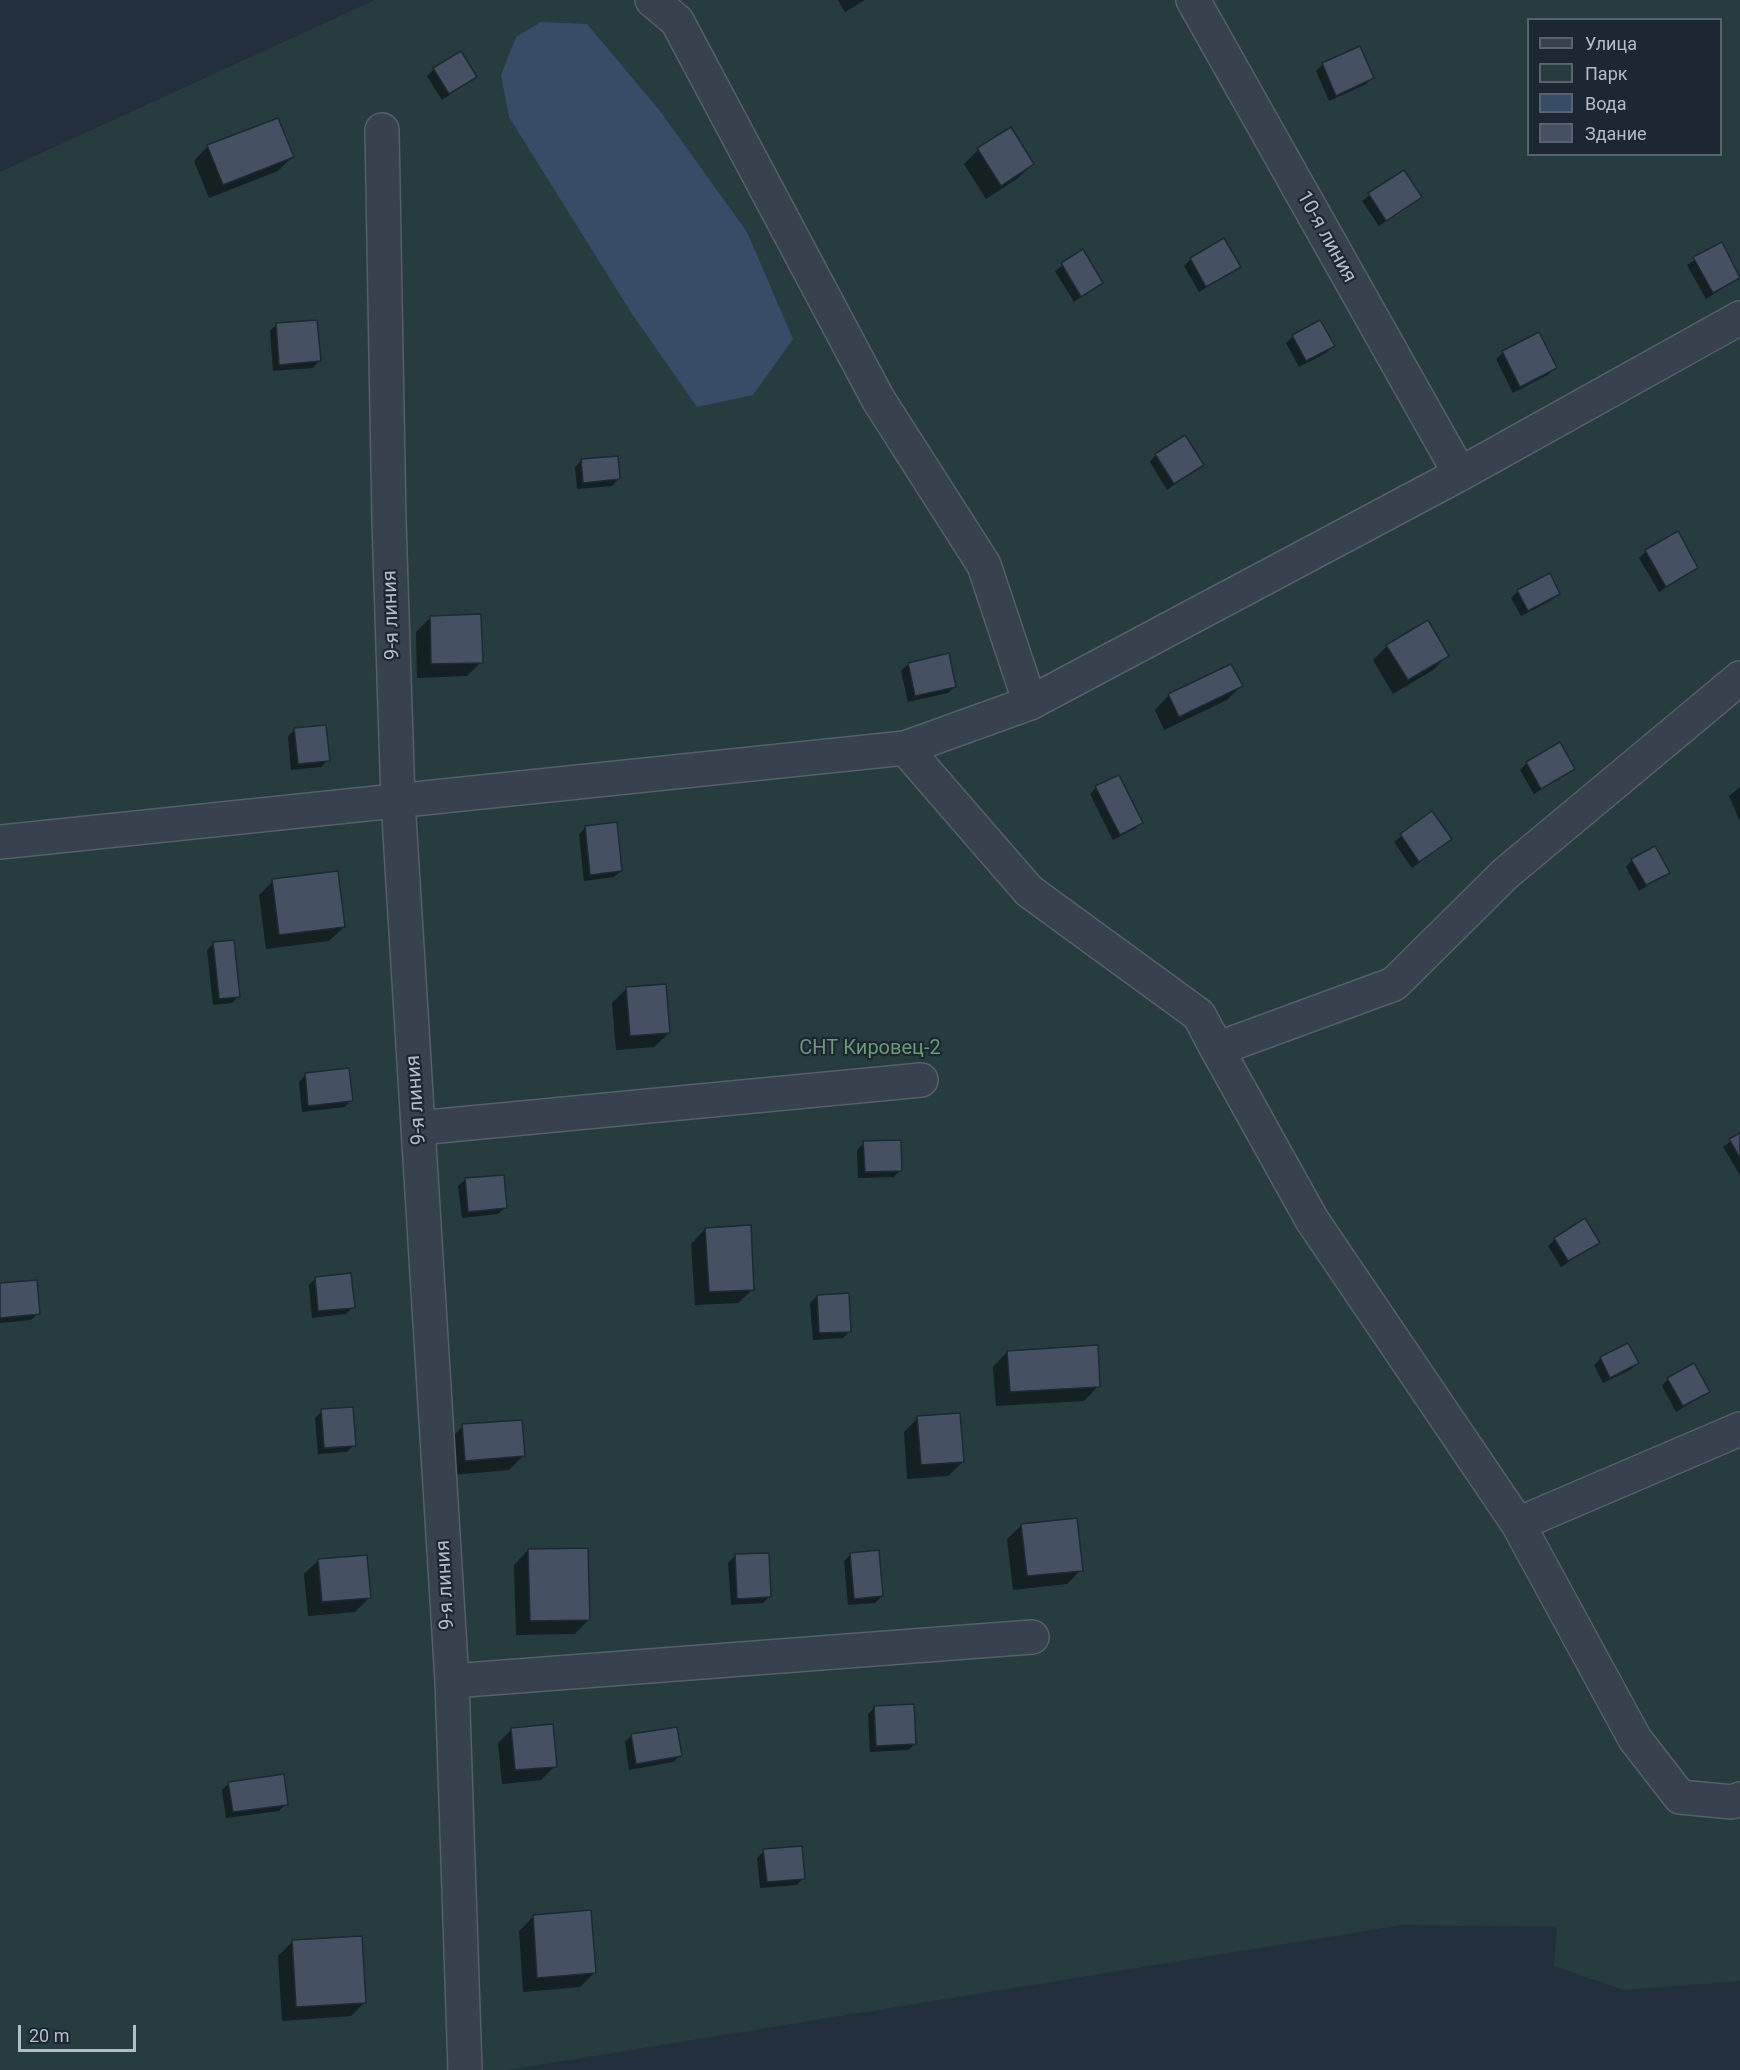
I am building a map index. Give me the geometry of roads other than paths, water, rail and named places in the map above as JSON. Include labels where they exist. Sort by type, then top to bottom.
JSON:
[{"type":"street","points":[[652,0],[677,21],[879,399],[984,565],[1030,703]]},
{"type":"street","name":"10-я линия","points":[[1192,0],[1460,474]]},
{"type":"street","name":"9-я линия","points":[[382,130],[389,509],[398,801],[452,1681],[465,2070]]},
{"type":"street","points":[[0,842],[905,748],[1030,703],[1460,474],[1740,318]]},
{"type":"street","points":[[1217,1049],[1395,984],[1505,873],[1740,678]]},
{"type":"street","points":[[905,748],[1029,891],[1199,1015],[1312,1220],[1518,1524],[1635,1739],[1680,1797],[1731,1802],[1740,1799]]},
{"type":"street","points":[[418,1128],[921,1080]]},
{"type":"street","points":[[1518,1524],[1740,1429]]},
{"type":"street","points":[[452,1681],[1032,1637]]},
{"type":"water","points":[[541,22],[587,24],[660,111],[747,232],[793,339],[753,395],[697,407],[632,314],[509,117],[501,75],[516,37]]},
{"type":"park label","name":"СНТ Кировец-2","points":[[870,1049]]}]
